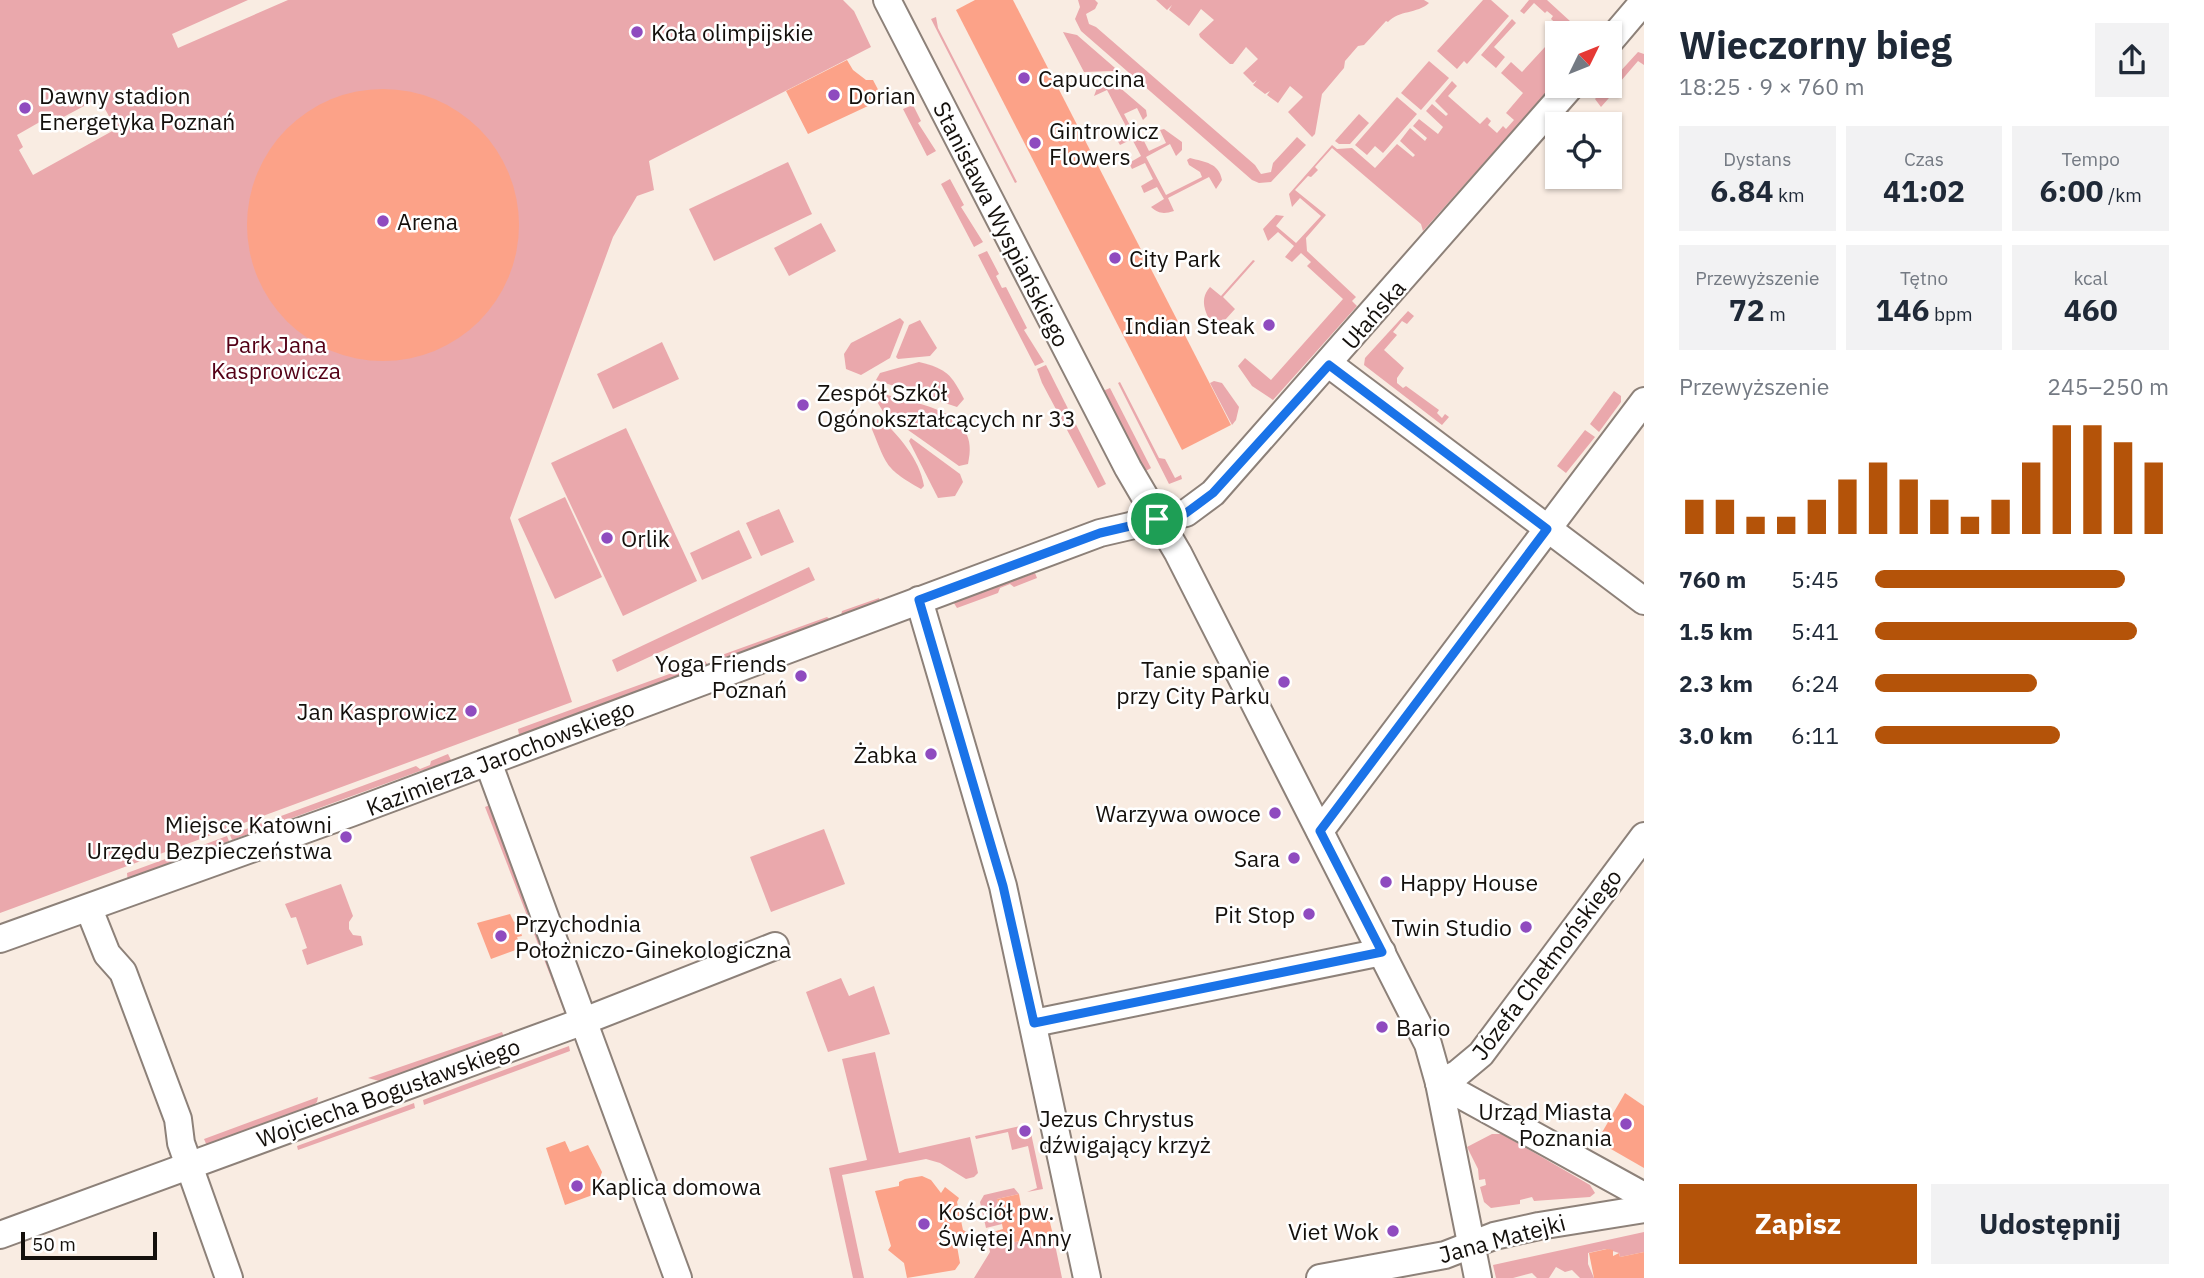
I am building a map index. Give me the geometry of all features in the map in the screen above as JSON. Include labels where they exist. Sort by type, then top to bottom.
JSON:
[{"type":"street","name":"Stanisława Wyspiańskiego","points":[[887,0],[1128,468],[1178,553],[1429,1044],[1478,1278]]},
{"type":"street","points":[[1622,31],[1639,16]]},
{"type":"street","name":"Ułańska","points":[[1157,519],[1186,513],[1213,493],[1329,365],[1561,98]]},
{"type":"street","points":[[1329,365],[1644,601]]},
{"type":"street","points":[[1320,831],[1644,401]]},
{"type":"street","name":"Kazimierza Jarochowskiego","points":[[0,939],[89,909],[488,762],[1100,533],[1157,519]]},
{"type":"street","points":[[919,600],[1003,886],[1087,1278]]},
{"type":"street","points":[[488,762],[678,1278]]},
{"type":"street","name":"Józefa Chełmońskiego","points":[[1439,1083],[1457,1074],[1480,1054],[1644,836]]},
{"type":"street","points":[[89,909],[107,954],[106,979],[162,1124],[184,1154],[229,1278]]},
{"type":"street","name":"Wojciecha Bogusławskiego","points":[[0,1234],[184,1154],[584,1021],[775,946]]},
{"type":"street","points":[[1034,1023],[1382,952]]},
{"type":"street","points":[[1439,1083],[1644,1196]]},
{"type":"street","name":"Jana Matejki","points":[[1320,1278],[1445,1255],[1494,1236],[1566,1220],[1644,1209]]},
{"type":"green space","name":"Park Jana Kasprowicza","points":[[0,0],[248,0],[172,34],[178,48],[288,0],[843,0],[854,11],[871,47],[649,161],[654,190],[637,196],[613,237],[510,518],[572,702],[0,913]],"holes":[[[99,98],[116,129],[33,175],[19,150],[23,147],[17,135],[52,115],[56,121]]]},
{"type":"green space","points":[[1078,0],[1095,0],[1098,3],[1095,9],[1086,14],[1089,24],[1096,27],[1255,165],[1261,174],[1271,172],[1273,163],[1297,137],[1306,145],[1271,182],[1259,183],[1252,180],[1081,31],[1075,19],[1080,7]]},
{"type":"green space","points":[[1156,0],[1424,0],[1429,3],[1386,21],[1364,45],[1358,46],[1322,94],[1315,134],[1312,137],[1288,112],[1303,97],[1290,86],[1278,103],[1267,95],[1270,91],[1265,94],[1253,85],[1257,80],[1253,83],[1243,73],[1258,59],[1246,47],[1233,64],[1230,64],[1200,37],[1199,34],[1214,20],[1201,9],[1189,26],[1169,10],[1172,5],[1167,10]]},
{"type":"green space","points":[[1483,0],[1491,0],[1509,16],[1467,64],[1464,61],[1457,69],[1437,51]]},
{"type":"green space","points":[[1529,0],[1547,0],[1570,21],[1553,21],[1551,19],[1553,16],[1534,3],[1524,14],[1520,11]]},
{"type":"green space","points":[[936,17],[938,28],[1017,182],[1015,183],[931,19]]},
{"type":"green space","points":[[1512,19],[1516,23],[1494,47],[1505,57],[1496,68],[1481,55]]},
{"type":"green space","points":[[1063,32],[1077,35],[1122,74],[1113,71],[1084,72]]},
{"type":"green space","points":[[1545,47],[1545,94],[1423,231],[1421,224],[1332,148],[1315,167],[1318,170],[1295,190],[1326,215],[1306,238],[1307,251],[1356,297],[1352,301],[1357,306],[1273,400],[1252,386],[1238,366],[1245,358],[1271,380],[1343,299],[1307,266],[1311,262],[1301,253],[1292,262],[1285,257],[1294,246],[1278,232],[1268,241],[1263,229],[1276,215],[1284,216],[1276,226],[1296,243],[1321,216],[1300,198],[1292,207],[1289,194],[1332,145],[1337,149],[1352,148],[1375,168],[1397,144],[1413,157],[1415,155],[1400,141],[1410,128],[1425,141],[1427,138],[1413,126],[1419,119],[1438,134],[1443,127],[1426,111],[1432,104],[1446,116],[1448,114],[1435,101],[1452,81],[1457,86],[1448,96],[1480,124],[1487,117],[1491,121],[1488,125],[1497,133],[1503,126],[1506,129],[1514,120],[1506,113],[1523,93],[1501,73],[1511,62],[1522,72]]},
{"type":"green space","points":[[1638,52],[1644,54],[1644,65],[1638,61],[1622,80],[1622,69]]},
{"type":"green space","points":[[1429,61],[1449,78],[1421,110],[1401,93]]},
{"type":"green space","points":[[1105,83],[1118,86],[1146,110],[1147,116],[1143,120],[1137,108],[1124,114],[1138,141],[1143,139],[1149,151],[1166,143],[1160,130],[1164,129],[1182,142],[1182,150],[1176,156],[1170,144],[1146,157],[1166,195],[1202,177],[1200,172],[1189,165],[1187,160],[1190,158],[1210,164],[1218,170],[1222,180],[1216,189],[1209,177],[1168,198],[1174,211],[1162,213],[1151,207],[1164,199],[1157,187],[1144,193],[1141,186],[1153,179],[1145,163],[1132,169],[1129,163],[1141,156],[1132,139],[1120,145],[1116,138],[1129,132],[1107,90],[1094,96],[1097,88]]},
{"type":"green space","points":[[1397,97],[1417,114],[1383,153],[1375,146],[1367,155],[1355,145]]},
{"type":"green space","points":[[1596,98],[1609,98],[1601,107]]},
{"type":"green space","points":[[913,105],[921,121],[918,123],[936,151],[927,156],[903,109]]},
{"type":"green space","points":[[1359,114],[1369,123],[1350,144],[1339,144],[1335,141]]},
{"type":"green space","points":[[788,162],[812,214],[714,261],[689,209]]},
{"type":"green space","points":[[950,179],[964,205],[961,207],[983,242],[974,247],[941,184]]},
{"type":"green space","points":[[821,223],[836,251],[789,276],[774,248]]},
{"type":"green space","points":[[987,251],[999,274],[996,276],[1002,288],[1006,287],[1027,328],[1024,330],[1044,362],[1035,366],[978,255]]},
{"type":"green space","points":[[1253,260],[1255,261],[1223,297],[1235,309],[1215,331],[1205,309],[1206,293],[1210,287],[1221,296]]},
{"type":"green space","points":[[1408,311],[1414,316],[1407,324],[1402,321],[1393,332],[1397,335],[1384,350],[1404,368],[1397,378],[1397,383],[1403,388],[1406,386],[1439,410],[1437,413],[1442,418],[1445,414],[1449,417],[1442,425],[1364,365],[1365,358]]},
{"type":"green space","points":[[900,318],[904,322],[890,358],[861,375],[846,369],[844,354],[851,343]]},
{"type":"green space","points":[[920,320],[937,348],[930,356],[898,359],[896,357],[909,325]]},
{"type":"green space","points":[[662,342],[679,379],[613,409],[597,374]]},
{"type":"green space","points":[[919,362],[942,370],[951,378],[964,399],[957,407],[876,380],[880,373]]},
{"type":"green space","points":[[1046,365],[1106,484],[1098,488],[1042,383],[1037,369]]},
{"type":"green space","points":[[1120,382],[1159,458],[1165,459],[1175,478],[1181,475],[1182,479],[1169,484],[1118,383]]},
{"type":"green space","points":[[1210,383],[1222,383],[1239,407],[1232,425]]},
{"type":"green space","points":[[1110,388],[1151,468],[1144,472],[1103,391]]},
{"type":"green space","points":[[1614,391],[1621,396],[1621,402],[1599,432],[1590,424]]},
{"type":"green space","points":[[881,393],[929,406],[957,421],[966,432],[970,446],[968,464],[959,466],[884,413],[876,400]]},
{"type":"green space","points":[[879,417],[913,457],[922,476],[924,486],[921,489],[900,476],[884,458],[871,427]]},
{"type":"green space","points":[[626,428],[697,581],[623,616],[551,463]]},
{"type":"green space","points":[[1585,430],[1595,437],[1566,473],[1557,466]]},
{"type":"green space","points":[[911,438],[960,474],[963,482],[955,496],[938,498],[909,441]]},
{"type":"green space","points":[[565,497],[602,577],[555,599],[518,519]]},
{"type":"green space","points":[[779,509],[794,542],[761,556],[746,523]]},
{"type":"green space","points":[[739,530],[752,558],[702,580],[690,553]]},
{"type":"green space","points":[[809,567],[815,580],[617,672],[612,660]]},
{"type":"green space","points":[[1035,573],[1037,578],[1014,587],[1010,584],[1000,588],[998,593],[957,608],[950,597],[968,590],[975,594]]},
{"type":"green space","points":[[879,598],[881,604],[623,697],[520,740],[518,729],[705,661],[708,665],[718,661],[719,656],[827,617],[831,620],[841,616],[842,611]]},
{"type":"green space","points":[[448,754],[453,764],[420,771],[232,840],[230,835],[267,821],[270,824],[280,821],[281,816],[416,766],[420,769]]},
{"type":"green space","points":[[492,804],[566,1007],[564,1011],[485,807]]},
{"type":"green space","points":[[824,829],[845,884],[771,912],[750,857]]},
{"type":"green space","points":[[227,836],[229,841],[158,867],[154,874],[128,884],[127,873],[179,854],[183,856],[193,853],[195,848]]},
{"type":"green space","points":[[341,884],[353,916],[349,929],[353,935],[361,936],[363,945],[307,965],[302,950],[307,948],[296,917],[291,918],[285,904]]},
{"type":"green space","points":[[841,978],[849,996],[874,986],[890,1034],[828,1052],[806,992]]},
{"type":"green space","points":[[502,1032],[504,1037],[383,1082],[368,1078]]},
{"type":"green space","points":[[569,1046],[570,1051],[424,1105],[423,1100]]},
{"type":"green space","points":[[875,1052],[899,1153],[970,1137],[978,1173],[966,1179],[940,1163],[926,1159],[842,1175],[864,1278],[853,1278],[829,1168],[867,1160],[842,1059]]},
{"type":"green space","points":[[318,1097],[317,1102],[309,1109],[207,1146],[204,1139]]},
{"type":"green space","points":[[414,1103],[415,1108],[298,1150],[297,1146]]},
{"type":"green space","points":[[1029,1124],[1043,1189],[1027,1192],[1037,1188],[1028,1146],[1012,1150],[1008,1132],[976,1139],[975,1136]]},
{"type":"green space","points":[[1492,1134],[1502,1134],[1590,1185],[1595,1193],[1590,1197],[1534,1201],[1532,1197],[1520,1200],[1520,1204],[1491,1208],[1484,1202],[1480,1187],[1486,1185],[1485,1179],[1479,1180],[1478,1169],[1467,1147]]},
{"type":"green space","points":[[1014,1188],[1019,1194],[997,1199],[1002,1224],[986,1228],[980,1202],[984,1195]]},
{"type":"green space","points":[[996,1231],[999,1245],[1053,1235],[1062,1278],[974,1278],[990,1252],[986,1233]]},
{"type":"green space","points":[[1644,1232],[1644,1252],[1620,1257],[1619,1253],[1606,1249],[1588,1253],[1588,1264],[1594,1278],[1580,1278],[1572,1270],[1565,1272],[1556,1267],[1549,1278],[1537,1278],[1532,1273],[1513,1278],[1496,1278],[1493,1265]]},
{"type":"building","name":"City Park","points":[[975,0],[1013,0],[1231,425],[1182,450],[956,10]]},
{"type":"building","name":"Dorian","points":[[847,60],[853,70],[866,80],[873,80],[883,99],[808,134],[786,91]]},
{"type":"building","name":"Arena","points":[[370,89],[396,89],[423,94],[447,105],[470,120],[488,138],[514,185],[519,225],[517,252],[509,277],[488,312],[470,330],[423,356],[396,361],[370,361],[343,356],[319,345],[296,330],[278,312],[252,265],[247,238],[247,212],[252,185],[263,161],[278,138],[296,120],[343,94]]},
{"type":"building","name":"Przychodnia Położniczo-Ginekologiczna","points":[[510,914],[514,922],[517,921],[522,936],[517,937],[521,948],[491,959],[477,923]]},
{"type":"building","name":"Urząd Miasta Poznania","points":[[1625,1093],[1644,1106],[1644,1168],[1597,1141]]},
{"type":"building","points":[[565,1141],[570,1152],[588,1145],[602,1172],[598,1184],[601,1192],[565,1205],[546,1148]]},
{"type":"building","name":"Kościół pw. Świętej Anny","points":[[922,1176],[931,1180],[941,1193],[945,1187],[959,1198],[957,1202],[963,1230],[967,1232],[957,1246],[960,1263],[955,1270],[907,1278],[904,1263],[888,1250],[891,1246],[875,1191],[899,1186],[899,1182],[905,1179]]},
{"type":"building","points":[[1019,1194],[1022,1211],[1046,1206],[1053,1235],[999,1245],[996,1231],[1003,1229],[997,1199]]},
{"type":"building","points":[[1613,1250],[1613,1256],[1619,1253],[1620,1257],[1644,1252],[1644,1278],[1594,1278],[1589,1253]]},
{"type":"place","name":"Koła olimpijskie","points":[[637,32]]},
{"type":"place","name":"Capuccina","points":[[1024,78]]},
{"type":"place","name":"Dorian","points":[[834,95]]},
{"type":"place","name":"Dawny stadion Energetyka Poznań","points":[[25,108]]},
{"type":"place","name":"Gintrowicz Flowers","points":[[1035,143]]},
{"type":"place","name":"Arena","points":[[383,221]]},
{"type":"place","name":"City Park","points":[[1115,258]]},
{"type":"place","name":"Indian Steak","points":[[1269,325]]},
{"type":"place","name":"Zespół Szkół Ogónokształcących nr 33","points":[[803,405]]},
{"type":"place","name":"Orlik","points":[[607,538]]},
{"type":"place","name":"Yoga Friends Poznań","points":[[801,676]]},
{"type":"place","name":"Tanie spanie przy City Parku","points":[[1284,682]]},
{"type":"place","name":"Jan Kasprowicz","points":[[471,711]]},
{"type":"place","name":"Żabka","points":[[931,754]]},
{"type":"place","name":"Warzywa owoce","points":[[1275,813]]},
{"type":"place","name":"Miejsce Katowni Urzędu Bezpieczeństwa","points":[[346,837]]},
{"type":"place","name":"Sara","points":[[1294,858]]},
{"type":"place","name":"Happy House","points":[[1386,882]]},
{"type":"place","name":"Pit Stop","points":[[1309,914]]},
{"type":"place","name":"Twin Studio","points":[[1526,927]]},
{"type":"place","name":"Przychodnia Położniczo-Ginekologiczna","points":[[501,936]]},
{"type":"place","name":"Bario","points":[[1382,1027]]},
{"type":"place","name":"Urząd Miasta Poznania","points":[[1626,1124]]},
{"type":"place","name":"Jezus Chrystus dźwigający krzyż","points":[[1025,1131]]},
{"type":"place","name":"Kaplica domowa","points":[[577,1186]]},
{"type":"place","name":"Kościół pw. Świętej Anny","points":[[924,1224]]},
{"type":"place","name":"Viet Wok","points":[[1393,1231]]},
{"type":"route","points":[[1329,365],[1547,529],[1320,831],[1382,952],[1034,1023],[1003,886],[919,600],[1100,533],[1157,519],[1186,513],[1213,493],[1329,365]]}]
